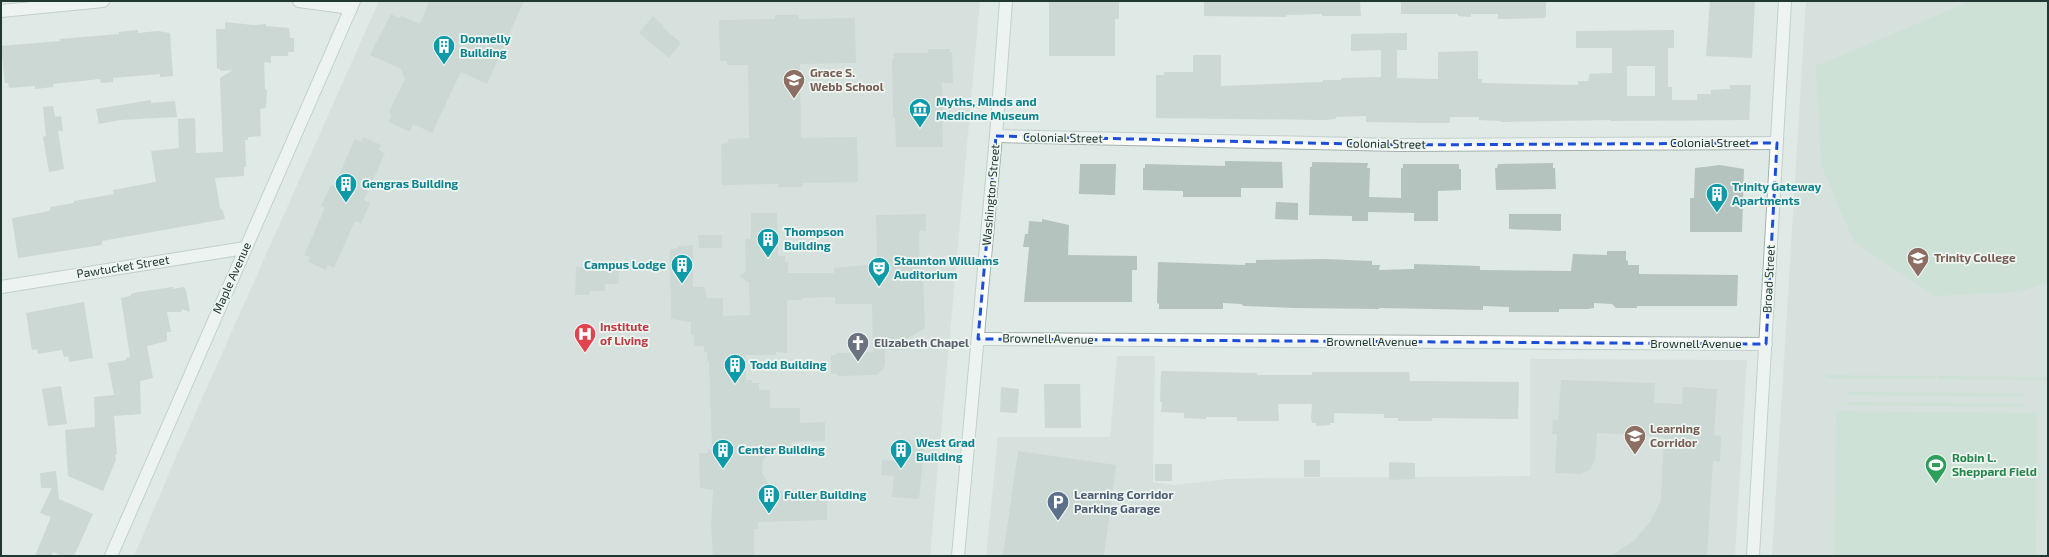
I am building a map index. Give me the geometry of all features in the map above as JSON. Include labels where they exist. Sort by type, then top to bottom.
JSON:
[{"type":"street","points":[[1,11],[103,1]]},
{"type":"street","points":[[299,1],[353,4]]},
{"type":"street","name":"Washington Street","points":[[958,556],[996,136],[1006,1]]},
{"type":"street","name":"Broad Street","points":[[1753,556],[1785,1]]},
{"type":"street","name":"Maple Avenue","points":[[111,556],[353,4]]},
{"type":"street","name":"Colonial Street","points":[[996,136],[1400,145],[1777,143]]},
{"type":"street","name":"Pawtucket Street","points":[[1,287],[245,248]]},
{"type":"street","name":"Brownell Avenue","points":[[978,339],[1766,344]]},
{"type":"highlighted area","points":[[996,136],[1400,145],[1777,143],[1766,344],[978,339]]},
{"type":"shaded area","name":"Institute of Living","points":[[379,1],[980,1],[930,556],[134,556],[179,450]]},
{"type":"shaded area","name":"Trinity College","points":[[1806,1],[2048,1],[2048,556],[1772,556]]},
{"type":"shaded area","name":"Learning Corridor","points":[[1117,356],[1155,356],[1153,482],[1174,485],[1228,479],[1266,478],[1530,476],[1530,359],[1747,360],[1735,556],[986,556],[998,437],[1110,437]]},
{"type":"green space","points":[[1971,1],[2048,1],[2048,282],[2020,292],[1935,296],[1854,242],[1821,165],[1816,66]]},
{"type":"green space","points":[[1826,375],[1935,376],[1935,379],[1826,378]]},
{"type":"green space","points":[[1938,376],[2047,377],[2047,380],[1938,379]]},
{"type":"green space","points":[[1848,392],[2024,393],[2024,397],[1848,395]]},
{"type":"green space","points":[[1848,402],[2024,404],[2024,407],[1848,405]]},
{"type":"green space","name":"Robin L. Sheppard Field","points":[[1836,411],[2037,413],[2036,556],[1834,556]]},
{"type":"building","name":"Donnelly Building","points":[[429,1],[524,1],[487,84],[461,72],[432,133],[413,124],[410,132],[389,122],[391,117],[389,111],[405,79],[401,69],[370,55],[391,14],[398,18],[402,16],[420,24]]},
{"type":"building","points":[[1049,1],[1119,1],[1119,19],[1115,19],[1115,56],[1049,56]]},
{"type":"building","points":[[1204,1],[1360,1],[1361,16],[1322,16],[1322,14],[1287,15],[1286,17],[1204,16]]},
{"type":"building","points":[[1401,1],[1546,1],[1546,16],[1544,18],[1498,19],[1498,14],[1471,14],[1471,17],[1458,16],[1458,14],[1401,14]]},
{"type":"building","points":[[1710,1],[1755,1],[1752,58],[1706,56]]},
{"type":"building","points":[[775,15],[798,15],[799,19],[855,18],[856,63],[800,64],[801,138],[857,137],[858,182],[802,183],[802,187],[778,187],[778,184],[722,185],[721,144],[728,143],[728,139],[749,138],[748,65],[727,65],[727,61],[720,61],[719,20],[775,19]]},
{"type":"building","points":[[653,16],[664,26],[663,28],[681,43],[669,58],[639,33]]},
{"type":"building","points":[[225,22],[253,25],[266,24],[266,26],[289,28],[290,38],[294,38],[294,52],[288,52],[288,56],[271,56],[271,63],[264,62],[265,89],[267,90],[266,108],[260,109],[261,136],[248,137],[248,140],[245,140],[246,167],[244,167],[244,176],[215,178],[220,208],[223,211],[225,219],[102,241],[102,245],[18,258],[12,218],[45,212],[50,210],[50,207],[74,203],[74,201],[114,194],[113,190],[156,182],[151,151],[179,148],[178,119],[195,118],[196,153],[223,152],[220,78],[233,70],[220,71],[220,69],[217,69],[216,29],[225,29]]},
{"type":"building","points":[[138,30],[138,33],[158,31],[170,33],[173,76],[160,77],[160,74],[113,78],[113,82],[101,83],[100,79],[53,84],[53,87],[35,89],[35,86],[9,88],[8,83],[5,83],[1,46],[60,41],[59,39],[119,34],[119,32]]},
{"type":"building","points":[[1674,30],[1674,48],[1668,48],[1668,87],[1672,87],[1672,100],[1697,100],[1697,94],[1711,94],[1711,90],[1730,89],[1730,85],[1751,85],[1749,120],[1501,122],[1479,120],[1479,117],[1450,117],[1450,123],[1433,123],[1366,122],[1366,116],[1336,117],[1336,119],[1324,120],[1156,118],[1156,75],[1164,75],[1164,72],[1193,72],[1193,55],[1221,55],[1221,86],[1323,82],[1323,80],[1341,80],[1341,78],[1381,77],[1381,50],[1351,51],[1351,34],[1407,33],[1407,50],[1397,50],[1397,78],[1438,79],[1438,52],[1478,51],[1478,79],[1482,79],[1482,83],[1578,85],[1578,81],[1588,81],[1590,74],[1612,73],[1612,48],[1576,48],[1576,31]],"holes":[[[1627,66],[1655,66],[1655,96],[1627,96]]]},
{"type":"building","points":[[928,49],[950,49],[950,52],[952,52],[953,83],[942,83],[943,147],[896,147],[895,118],[893,118],[892,59],[894,59],[894,53],[928,53]]},
{"type":"building","points":[[151,100],[151,103],[175,101],[177,117],[120,120],[99,124],[96,109]]},
{"type":"building","points":[[53,106],[55,117],[61,116],[63,131],[58,131],[64,169],[49,172],[43,137],[46,136],[43,107]]},
{"type":"building","name":"Gengras Building","points":[[363,137],[381,145],[379,150],[385,153],[364,200],[370,203],[361,224],[355,221],[334,268],[328,265],[326,270],[308,262],[310,257],[304,255],[325,208],[321,206],[331,185],[334,186],[355,139],[361,142]]},
{"type":"building","points":[[1225,161],[1282,162],[1283,188],[1241,188],[1241,197],[1183,197],[1183,191],[1143,190],[1143,168],[1145,168],[1145,164],[1225,166]]},
{"type":"building","points":[[1312,162],[1368,163],[1367,168],[1370,168],[1369,197],[1401,198],[1401,168],[1403,168],[1403,164],[1459,164],[1459,169],[1461,169],[1461,190],[1438,191],[1438,221],[1414,221],[1414,213],[1368,212],[1368,221],[1352,221],[1352,216],[1309,215],[1310,167],[1312,167]]},
{"type":"building","points":[[1553,163],[1553,168],[1555,168],[1556,189],[1496,190],[1495,168],[1497,168],[1498,164]]},
{"type":"building","points":[[1080,164],[1116,164],[1115,195],[1079,194]]},
{"type":"building","points":[[1720,165],[1744,169],[1742,232],[1690,232],[1690,198],[1694,198],[1695,168]]},
{"type":"building","points":[[1276,202],[1298,203],[1298,220],[1275,219]]},
{"type":"building","points":[[751,213],[777,213],[778,256],[785,256],[785,262],[788,262],[788,273],[834,273],[834,268],[877,264],[876,215],[926,214],[926,231],[919,231],[920,279],[923,279],[925,328],[908,338],[908,350],[885,350],[885,366],[877,375],[837,376],[837,374],[831,374],[831,355],[837,355],[836,353],[873,352],[872,304],[835,304],[835,297],[787,300],[787,353],[776,352],[776,355],[745,355],[746,380],[752,380],[752,383],[759,383],[759,390],[770,390],[770,408],[800,408],[800,423],[825,422],[825,441],[791,442],[791,447],[774,449],[763,460],[762,473],[770,487],[779,491],[791,491],[791,496],[827,495],[827,520],[758,522],[758,529],[754,529],[754,556],[713,556],[711,525],[713,490],[700,488],[699,453],[708,453],[708,450],[712,450],[709,361],[707,361],[707,352],[704,352],[704,346],[694,346],[694,335],[691,334],[691,322],[671,319],[670,249],[678,248],[678,246],[693,245],[693,287],[705,287],[707,298],[723,298],[723,316],[750,315],[749,283],[739,276],[746,272],[745,239],[751,239]]},
{"type":"building","points":[[1509,214],[1561,214],[1561,231],[1509,229]]},
{"type":"building","points":[[1042,219],[1069,225],[1068,255],[1137,256],[1137,270],[1132,270],[1132,302],[1024,302],[1029,247],[1023,247],[1025,234],[1028,234],[1029,221],[1042,222]]},
{"type":"building","points":[[698,235],[722,235],[722,248],[699,248]]},
{"type":"building","points":[[1607,251],[1626,251],[1626,260],[1628,261],[1628,265],[1639,265],[1639,274],[1738,275],[1737,306],[1637,306],[1637,308],[1616,308],[1612,304],[1594,303],[1594,308],[1588,309],[1559,309],[1559,312],[1509,312],[1509,307],[1483,306],[1483,310],[1379,309],[1244,306],[1241,304],[1223,303],[1223,309],[1159,309],[1159,304],[1157,303],[1158,262],[1245,265],[1245,263],[1256,263],[1256,260],[1325,259],[1372,261],[1372,265],[1380,265],[1379,270],[1414,269],[1414,264],[1480,266],[1480,270],[1571,271],[1573,254],[1607,255]]},
{"type":"building","points":[[576,267],[619,271],[618,284],[605,284],[605,291],[590,291],[589,295],[575,295]]},
{"type":"building","points":[[173,287],[173,289],[184,287],[186,290],[190,312],[182,309],[181,312],[167,312],[171,332],[167,332],[167,341],[147,346],[153,378],[140,381],[141,414],[114,416],[117,454],[115,455],[116,460],[103,491],[68,476],[65,430],[95,427],[94,397],[114,395],[108,363],[126,360],[126,358],[130,357],[121,298],[131,296],[131,294],[138,292]]},
{"type":"building","points":[[84,302],[93,358],[69,362],[68,356],[64,357],[62,350],[38,354],[37,349],[32,350],[26,313]]},
{"type":"building","points":[[1161,371],[1257,373],[1257,375],[1312,375],[1312,372],[1409,372],[1410,381],[1519,382],[1518,419],[1432,418],[1432,421],[1398,421],[1398,418],[1384,418],[1384,414],[1334,413],[1334,423],[1330,423],[1330,425],[1316,426],[1316,423],[1312,423],[1311,418],[1312,404],[1278,404],[1279,421],[1237,421],[1237,417],[1206,417],[1206,419],[1184,418],[1184,413],[1161,412]]},
{"type":"building","points":[[1561,380],[1655,383],[1654,403],[1682,404],[1683,387],[1717,389],[1714,435],[1721,436],[1720,462],[1713,461],[1707,556],[1610,556],[1634,541],[1650,522],[1661,500],[1664,437],[1597,433],[1595,461],[1589,470],[1581,474],[1555,473],[1557,434],[1552,434],[1553,420],[1558,420]]},
{"type":"building","points":[[1044,384],[1080,384],[1081,428],[1045,428]]},
{"type":"building","points":[[61,386],[67,424],[48,426],[42,389]]},
{"type":"building","points":[[1001,387],[1019,389],[1017,413],[1000,412]]},
{"type":"building","name":"West Grad Building","points":[[897,439],[925,441],[919,499],[892,497],[894,476],[881,475],[882,460],[895,461]]},
{"type":"building","name":"Learning Corridor Parking Garage","points":[[1018,451],[1116,465],[1104,556],[1003,556]]},
{"type":"building","points":[[1304,460],[1320,460],[1320,477],[1304,477]]},
{"type":"building","points":[[1389,462],[1415,463],[1415,479],[1389,480]]},
{"type":"building","points":[[1155,464],[1172,464],[1172,481],[1155,481]]},
{"type":"building","points":[[56,471],[59,499],[93,514],[74,556],[62,556],[53,552],[51,556],[35,556],[51,517],[40,513],[52,488],[41,488],[40,473]]},
{"type":"place","name":"Donnelly Building","points":[[444,66]]},
{"type":"place","name":"Grace S. Webb School","points":[[794,100]]},
{"type":"place","name":"Myths, Minds and Medicine Museum","points":[[920,128]]},
{"type":"place","name":"Gengras Building","points":[[346,204]]},
{"type":"place","name":"Trinity Gateway Apartments","points":[[1717,214]]},
{"type":"place","name":"Thompson Building","points":[[768,258]]},
{"type":"place","name":"Trinity College","points":[[1918,278]]},
{"type":"place","name":"Campus Lodge","points":[[682,284]]},
{"type":"place","name":"Staunton Williams Auditorium","points":[[879,288]]},
{"type":"place","name":"Institute of Living","points":[[585,354]]},
{"type":"place","name":"Elizabeth Chapel","points":[[858,362]]},
{"type":"place","name":"Todd Building","points":[[735,384]]},
{"type":"place","name":"Learning Corridor","points":[[1635,456]]},
{"type":"place","name":"Center Building","points":[[723,470]]},
{"type":"place","name":"West Grad Building","points":[[901,470]]},
{"type":"place","name":"Robin L. Sheppard Field","points":[[1936,484]]},
{"type":"place","name":"Fuller Building","points":[[769,514]]},
{"type":"place","name":"Learning Corridor Parking Garage","points":[[1058,522]]}]
